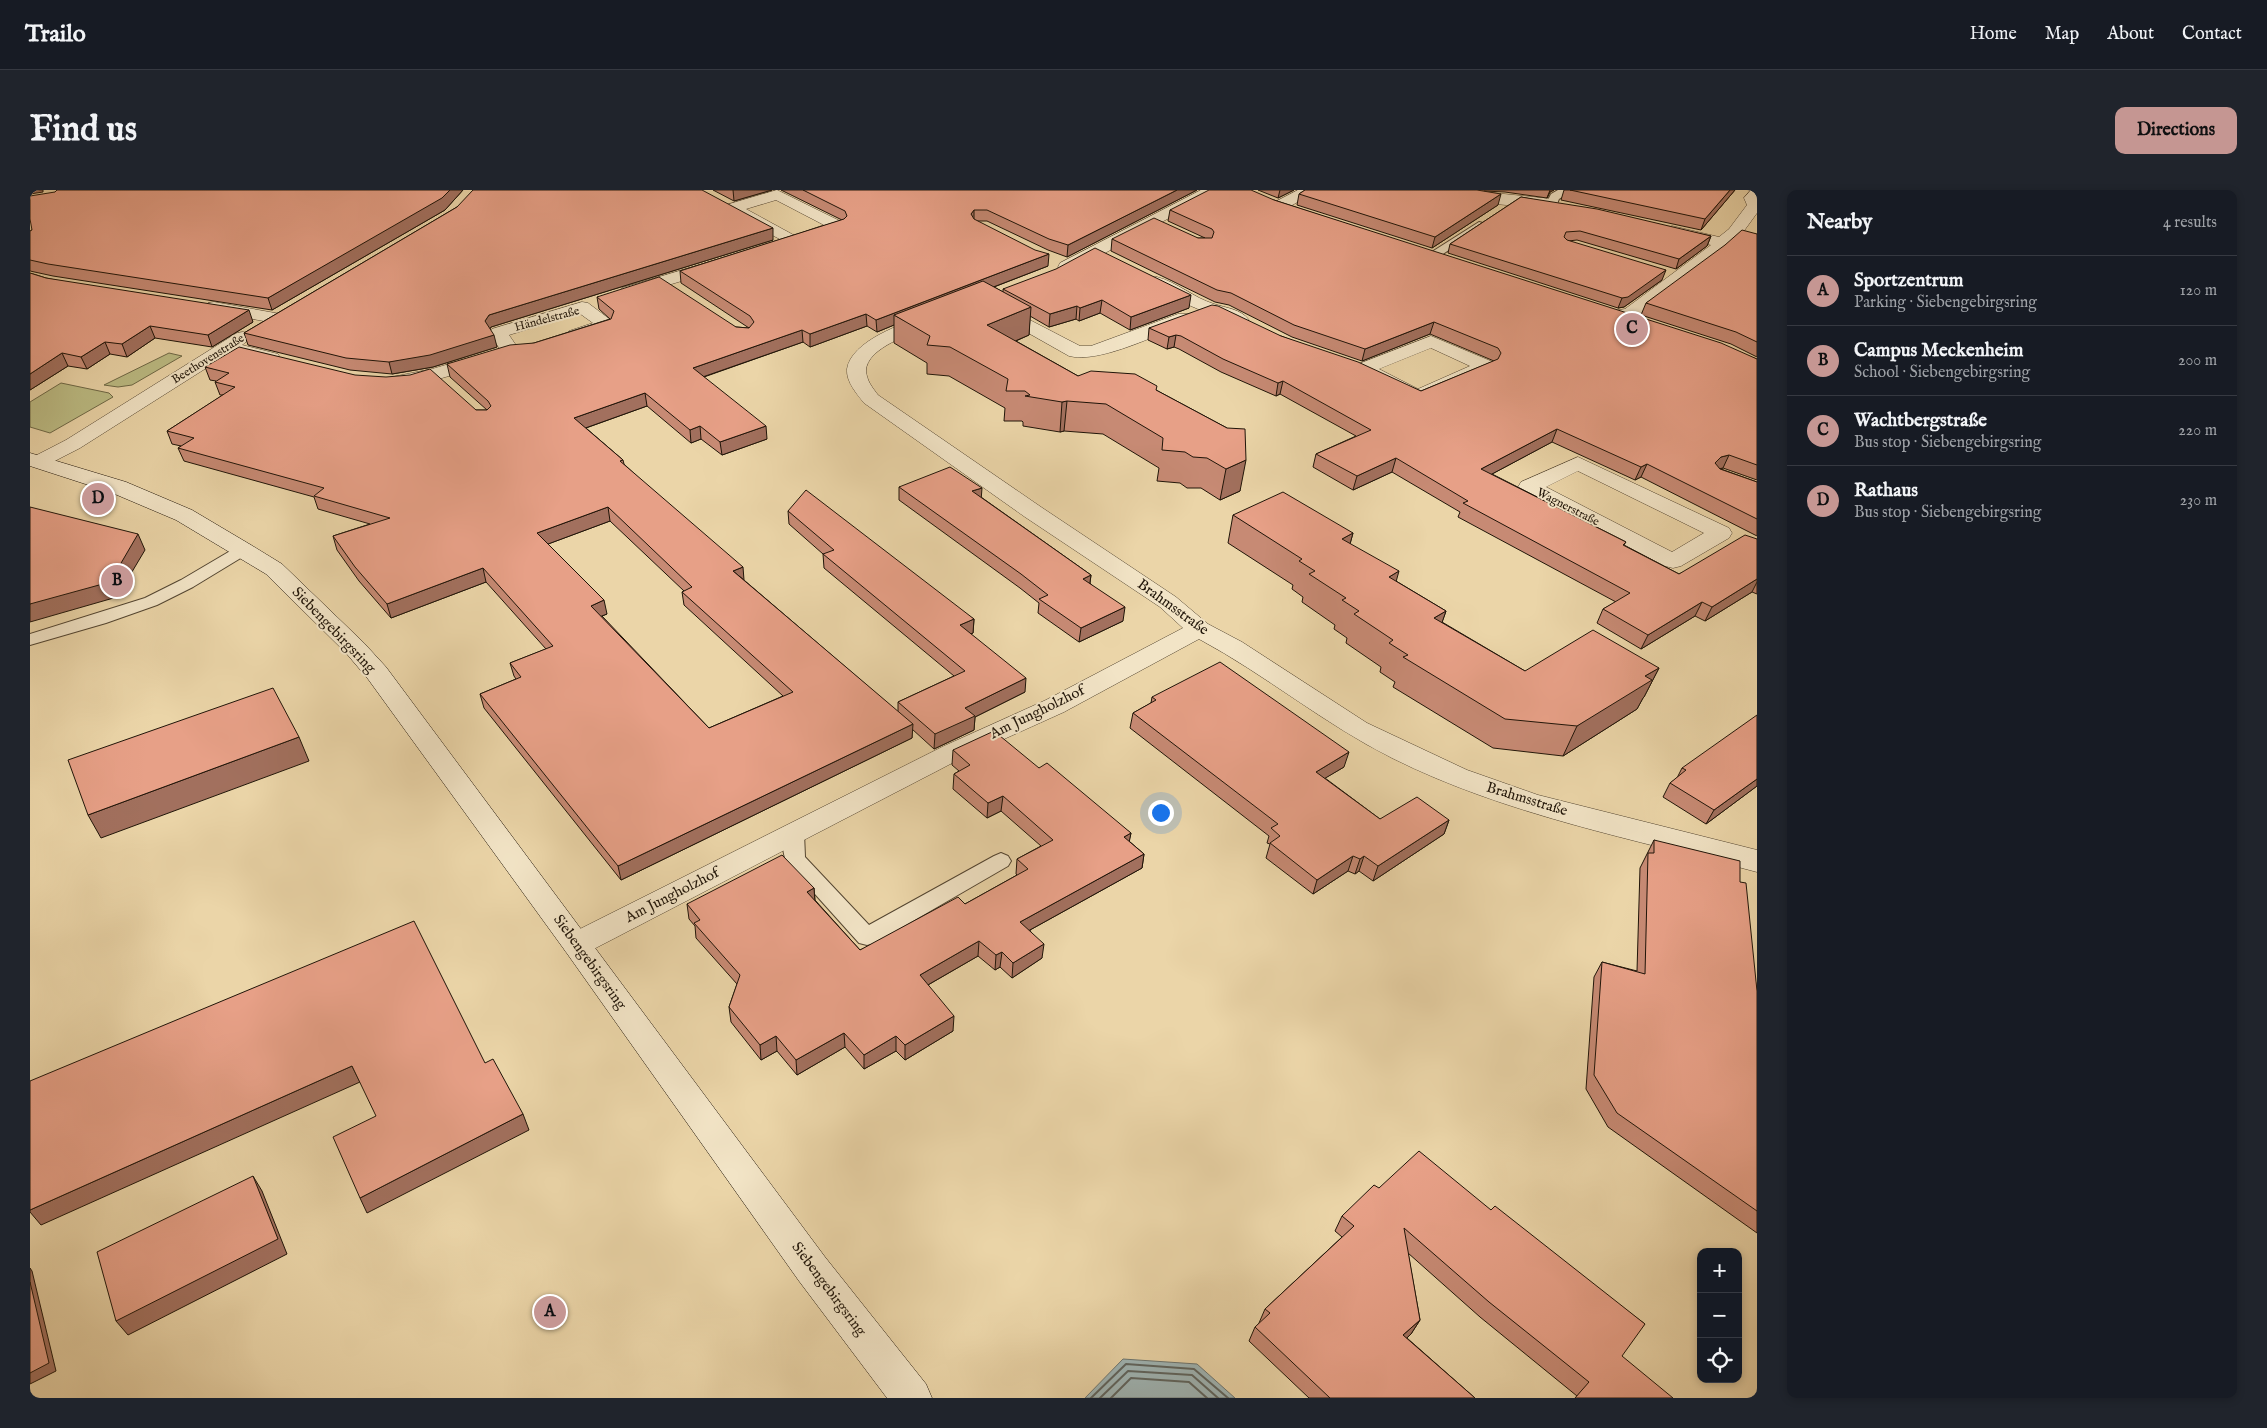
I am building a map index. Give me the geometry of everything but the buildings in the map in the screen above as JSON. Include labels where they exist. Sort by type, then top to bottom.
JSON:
[{"type":"street","points":[[1056,267],[1105,256],[1161,226],[1199,196],[1215,190]]},
{"type":"street","points":[[1297,211],[1271,202],[1308,190]]},
{"type":"street","points":[[1439,190],[1569,207]]},
{"type":"street","points":[[732,208],[784,192],[838,226],[775,246]]},
{"type":"street","points":[[1619,315],[1630,313],[1735,232],[1755,205],[1752,198],[1757,192]]},
{"type":"street","points":[[715,199],[792,241]]},
{"type":"street","points":[[1658,227],[1722,243]]},
{"type":"street","points":[[1415,249],[1452,261]]},
{"type":"street","points":[[582,307],[730,260]]},
{"type":"street","points":[[1660,272],[1678,277]]},
{"type":"street","points":[[1141,274],[1209,309],[1222,311],[1253,327]]},
{"type":"street","points":[[663,281],[679,292]]},
{"type":"street","points":[[1005,292],[980,301],[1076,352],[1093,352],[1209,309]]},
{"type":"street","points":[[202,305],[275,318]]},
{"type":"street","name":"Beethovenstraße","points":[[35,460],[81,438],[294,307]]},
{"type":"street","name":"Händelstraße","points":[[382,382],[442,380],[520,351],[498,333],[582,307],[606,325],[554,342]]},
{"type":"street","points":[[1603,310],[1642,323]]},
{"type":"street","name":"Brahmsstraße","points":[[947,313],[883,338],[871,347],[861,358],[857,368],[856,377],[861,389],[871,399],[1033,512],[1168,602],[1199,629],[1233,647],[1358,729],[1457,777],[1532,802],[1757,861]]},
{"type":"street","points":[[1431,341],[1486,366],[1418,396],[1406,396],[1354,366],[1431,341]]},
{"type":"street","points":[[227,347],[293,364]]},
{"type":"street","name":"Siebengebirgsring","points":[[35,460],[118,487],[184,515],[274,569],[355,648],[377,673],[577,944],[812,1269],[912,1398]]},
{"type":"street","name":"Wagnerstraße","points":[[1718,535],[1721,534],[1578,463],[1529,487],[1673,561],[1718,535],[1745,542]]},
{"type":"street","name":"Am Jungholzhof","points":[[577,944],[952,752],[1055,706],[1199,629]]},
{"type":"lane","points":[[1552,204],[1552,200],[1558,194],[1567,190]]},
{"type":"lane","points":[[1433,255],[1512,204],[1512,201]]},
{"type":"lane","points":[[30,640],[113,614],[165,595],[197,579],[243,550]]},
{"type":"lane","points":[[794,833],[795,859],[867,937],[1001,861]]},
{"type":"green space","points":[[169,353],[182,356],[132,385],[118,387],[104,385]]},
{"type":"green space","points":[[61,383],[109,393],[113,397],[50,433],[30,427],[30,402]]},
{"type":"water","points":[[1123,1359],[1197,1364],[1235,1398],[1085,1398]]},
{"type":"place","name":"Wachtbergstraße","points":[[1632,329]]},
{"type":"place","name":"Rathaus","points":[[98,499]]},
{"type":"place","name":"Campus Meckenheim","points":[[117,581]]},
{"type":"place","name":"Sportzentrum","points":[[550,1312]]}]
